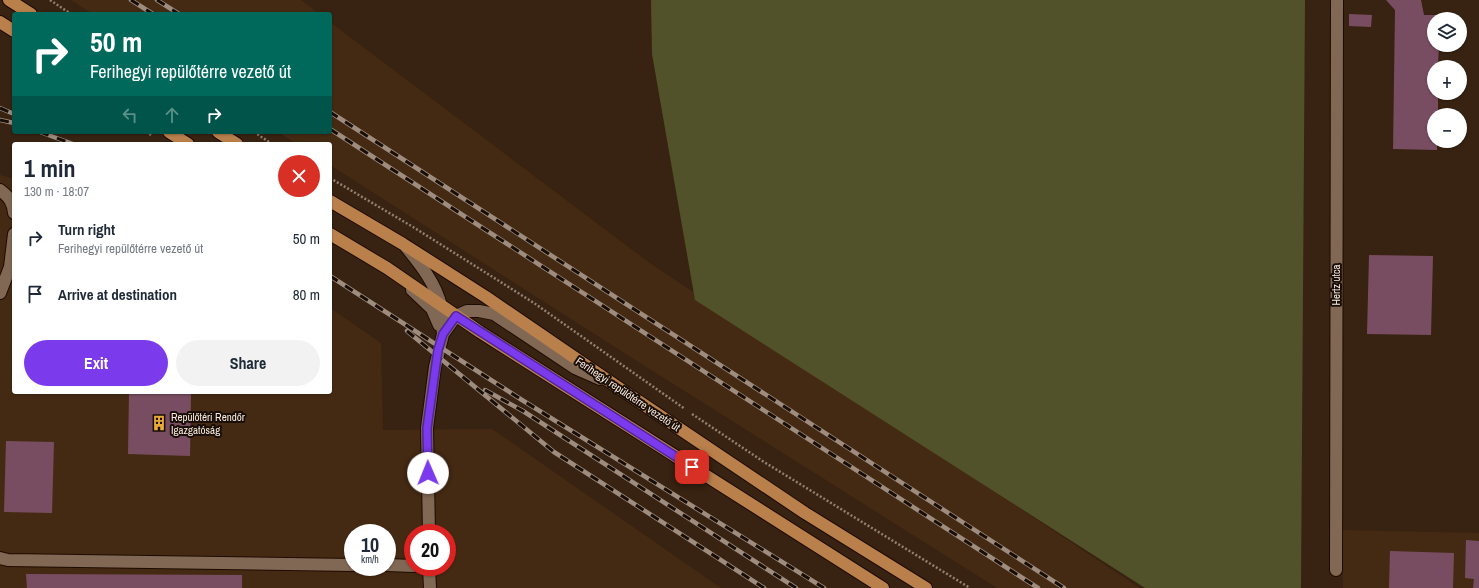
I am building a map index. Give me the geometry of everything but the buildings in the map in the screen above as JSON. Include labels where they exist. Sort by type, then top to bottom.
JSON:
[{"type":"main road","points":[[9,0],[28,12]]},
{"type":"main road","points":[[0,22],[12,30]]},
{"type":"main road","points":[[172,134],[185,142]]},
{"type":"main road","points":[[221,134],[234,142]]},
{"type":"main road","name":"Ferihegyi repülőtérre vezető út","points":[[332,202],[403,244],[486,297],[805,513],[926,588]]},
{"type":"main road","points":[[332,235],[387,268],[456,316],[883,588]]},
{"type":"street","name":"Hertz utca","points":[[1336,570],[1337,0]]},
{"type":"street","points":[[0,190],[8,196],[12,203]]},
{"type":"street","points":[[403,244],[425,272],[434,288],[441,306],[443,334],[436,366],[427,428],[429,524]]},
{"type":"street","points":[[0,293],[10,267],[12,250]]},
{"type":"street","points":[[387,268],[432,309],[443,334]]},
{"type":"street","points":[[443,334],[456,316],[466,311],[479,311],[494,314],[575,368],[619,388]]},
{"type":"street","points":[[0,558],[8,560],[344,565]]},
{"type":"street","points":[[429,576],[430,588]]},
{"type":"path","points":[[50,0],[68,12]]},
{"type":"path","points":[[257,134],[269,142]]},
{"type":"path","points":[[332,179],[534,303],[764,462],[970,588]]},
{"type":"shaded area","points":[[71,0],[301,0],[316,12],[90,12]]},
{"type":"shaded area","points":[[651,0],[1305,0],[1301,588],[1145,588],[695,300],[652,54]]},
{"type":"shaded area","points":[[332,24],[651,264],[1140,588],[997,588],[332,166],[332,142],[294,142],[281,134],[332,134]]},
{"type":"shaded area","points":[[0,175],[12,178],[12,394],[332,394],[332,309],[381,343],[383,430],[492,429],[721,588],[0,588]]},
{"type":"shaded area","points":[[1342,530],[1479,533],[1479,588],[1343,588]]},
{"type":"railway","points":[[131,0],[150,12]]},
{"type":"railway","points":[[157,0],[176,12]]},
{"type":"railway","points":[[0,108],[12,113]]},
{"type":"railway","points":[[332,113],[1064,588]]},
{"type":"railway","points":[[0,120],[12,123]]},
{"type":"railway","points":[[332,130],[1038,588]]},
{"type":"railway","points":[[46,134],[68,142]]},
{"type":"railway","points":[[332,277],[522,400],[824,588]]},
{"type":"railway","points":[[407,331],[554,452],[764,588]]},
{"type":"railway","points":[[485,390],[523,411],[796,588]]},
{"type":"place","name":"Repülőtéri Rendőr Igazgatóság","points":[[159,423]]},
{"type":"route","points":[[428,473],[427,428],[438,350],[443,334],[456,316],[692,467]]}]
